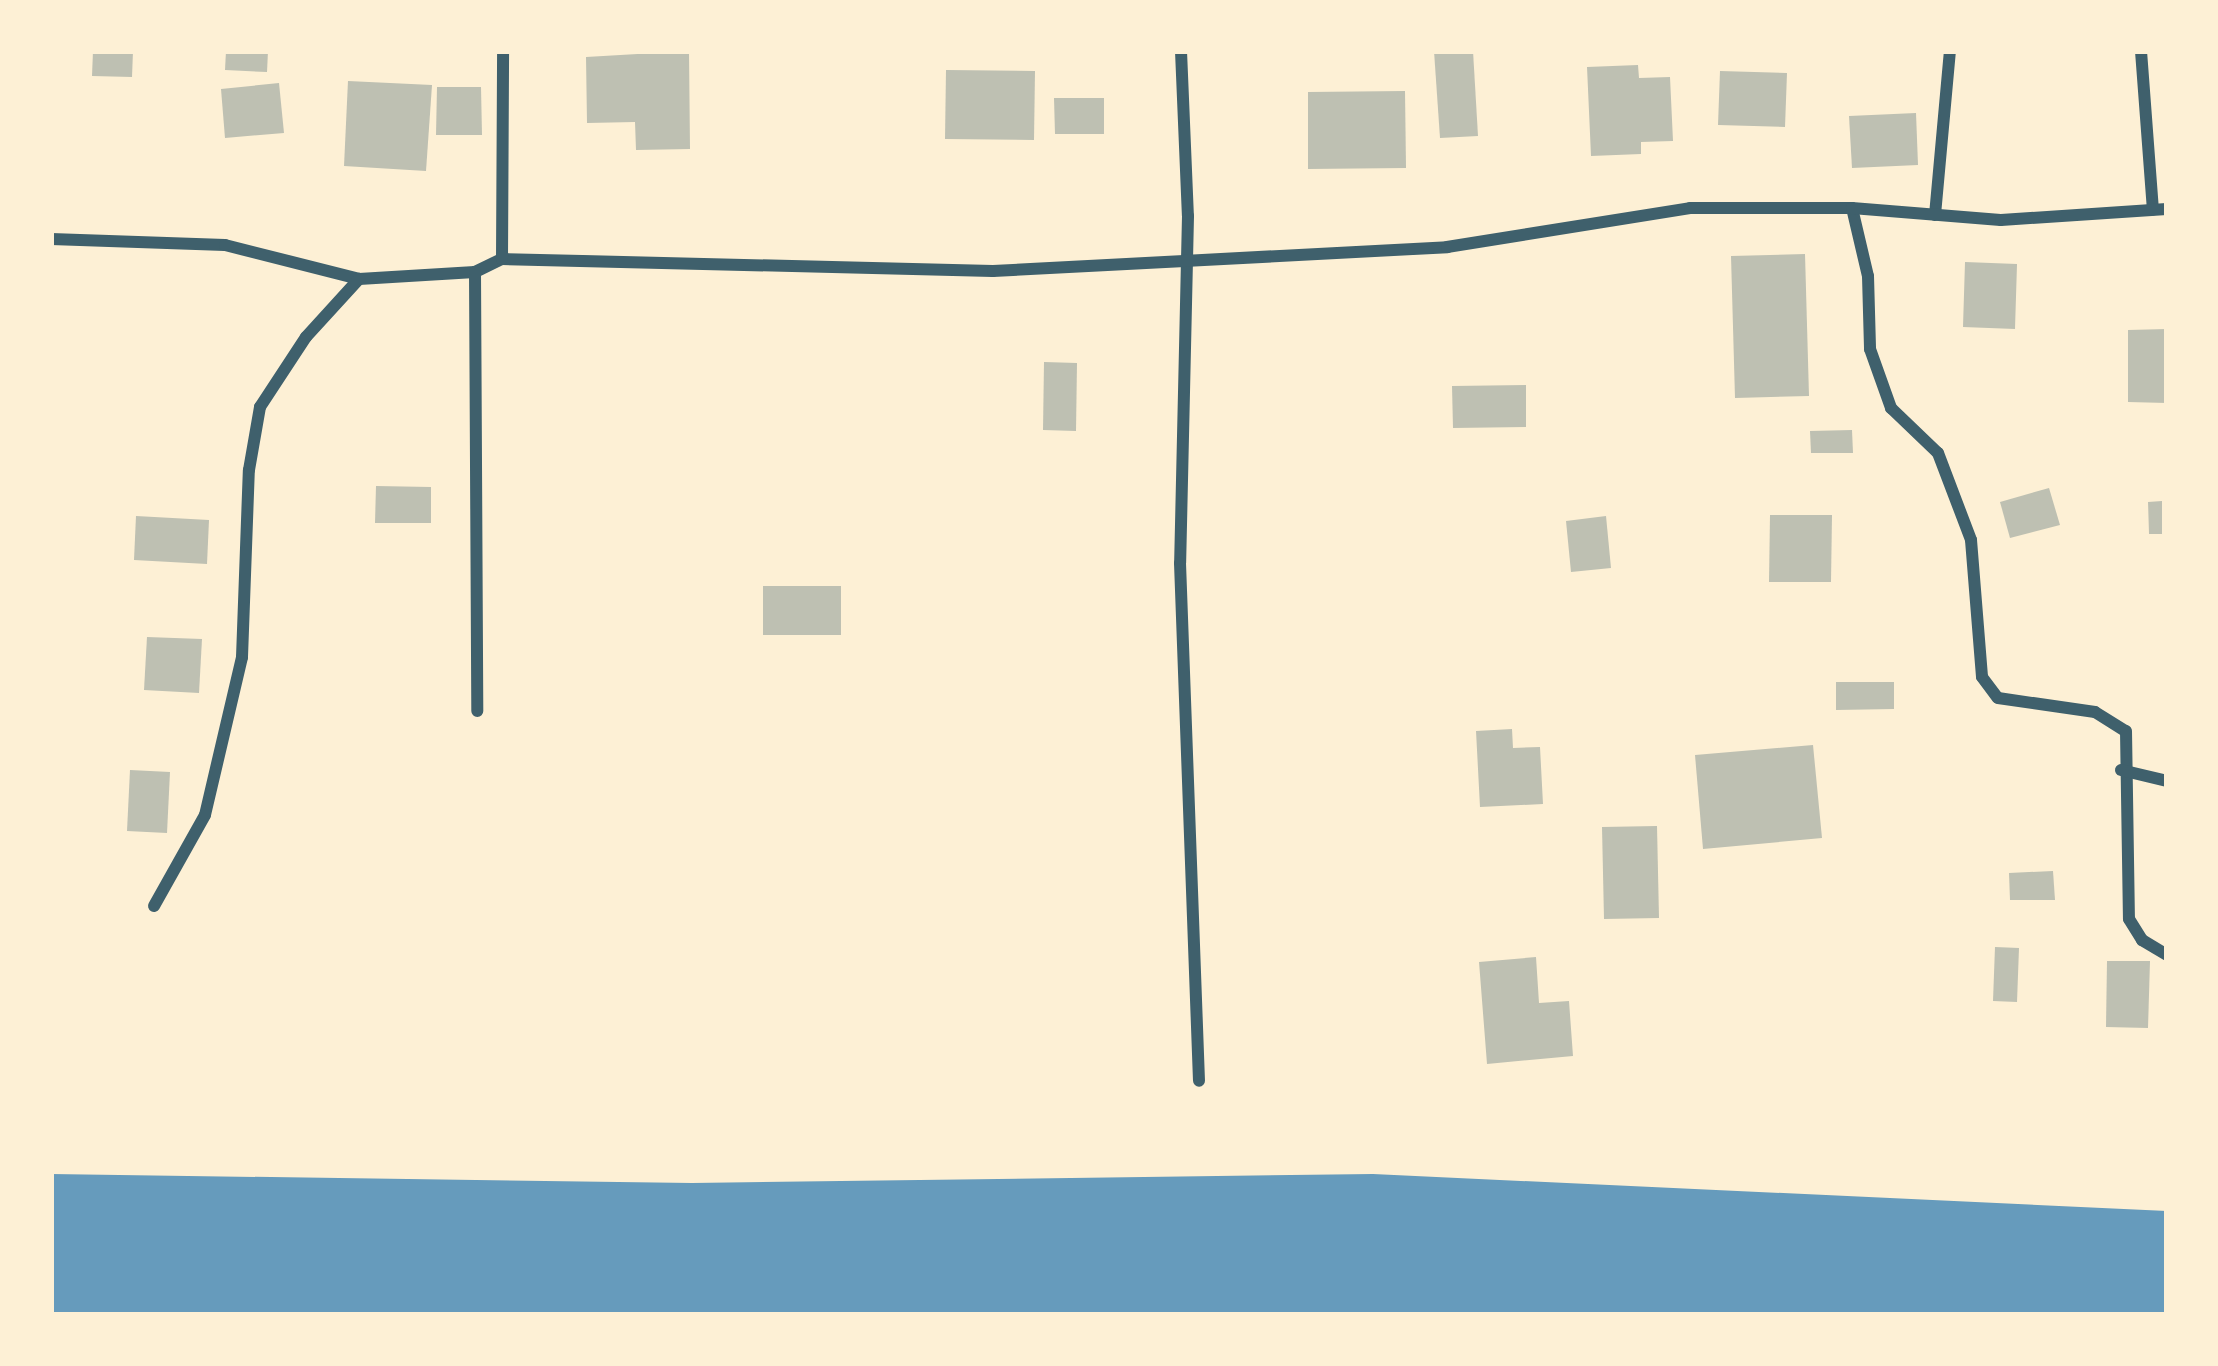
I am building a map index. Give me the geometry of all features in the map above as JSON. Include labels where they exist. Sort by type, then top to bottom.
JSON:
[{"type":"street","points":[[502,259],[503,51]]},
{"type":"street","points":[[1181,51],[1186,256],[1180,563],[1199,1081]]},
{"type":"street","points":[[1935,215],[1950,51]]},
{"type":"street","points":[[51,239],[225,245],[359,279],[475,272],[502,259],[815,272],[993,271],[1186,256],[1447,247],[1690,208],[1852,208],[2001,220],[2160,210],[2141,51]]},
{"type":"street","points":[[1852,208],[1868,276],[1870,349],[1891,408],[1938,454],[1971,540],[1982,677],[1998,698],[2095,712],[2126,731],[2121,770],[2129,919],[2142,940],[2167,955]]},
{"type":"street","points":[[475,272],[477,711]]},
{"type":"street","points":[[154,906],[206,814],[242,657],[249,470],[260,406],[306,337],[359,279]]},
{"type":"street","points":[[2121,770],[2167,781]]},
{"type":"water","points":[[51,1174],[692,1183],[1373,1174],[2167,1211],[2167,1315],[51,1315]]},
{"type":"building","points":[[93,51],[133,51],[132,77],[92,76]]},
{"type":"building","points":[[226,51],[268,51],[267,72],[225,70]]},
{"type":"building","points":[[689,51],[690,149],[636,150],[635,122],[587,123],[586,57]]},
{"type":"building","points":[[1434,51],[1473,51],[1478,136],[1440,138]]},
{"type":"building","points":[[1638,65],[1639,78],[1670,77],[1673,141],[1641,142],[1641,154],[1591,156],[1587,67]]},
{"type":"building","points":[[946,70],[1035,71],[1034,140],[945,139]]},
{"type":"building","points":[[1720,71],[1787,73],[1785,127],[1718,125]]},
{"type":"building","points":[[348,81],[432,85],[426,171],[344,166]]},
{"type":"building","points":[[279,83],[284,133],[225,138],[221,89]]},
{"type":"building","points":[[437,87],[481,87],[482,135],[436,135]]},
{"type":"building","points":[[1405,91],[1406,168],[1308,169],[1308,92]]},
{"type":"building","points":[[1054,98],[1104,98],[1104,134],[1055,134]]},
{"type":"building","points":[[1916,113],[1918,165],[1852,168],[1849,116]]},
{"type":"building","points":[[1805,254],[1809,396],[1735,398],[1731,256]]},
{"type":"building","points":[[1965,262],[2017,264],[2015,329],[1963,327]]},
{"type":"building","points":[[2167,329],[2167,403],[2128,402],[2128,330]]},
{"type":"building","points":[[1044,362],[1077,363],[1076,431],[1043,430]]},
{"type":"building","points":[[1526,385],[1526,427],[1453,428],[1452,386]]},
{"type":"building","points":[[1852,430],[1853,453],[1811,453],[1810,431]]},
{"type":"building","points":[[376,486],[431,487],[431,523],[375,523]]},
{"type":"building","points":[[2049,488],[2060,525],[2010,538],[2000,502]]},
{"type":"building","points":[[2162,501],[2162,534],[2149,534],[2148,502]]},
{"type":"building","points":[[1770,515],[1832,515],[1831,582],[1769,582]]},
{"type":"building","points":[[136,516],[209,520],[207,564],[134,560]]},
{"type":"building","points":[[1606,516],[1611,568],[1571,572],[1566,521]]},
{"type":"building","points":[[763,586],[841,586],[841,635],[763,635]]},
{"type":"building","points":[[147,637],[202,639],[199,693],[144,690]]},
{"type":"building","points":[[1836,682],[1894,682],[1894,709],[1836,710]]},
{"type":"building","points":[[1512,729],[1513,748],[1540,747],[1543,804],[1480,807],[1476,731]]},
{"type":"building","points":[[1813,745],[1822,838],[1703,849],[1695,755]]},
{"type":"building","points":[[130,770],[170,772],[167,833],[127,831]]},
{"type":"building","points":[[1657,826],[1659,918],[1604,919],[1602,827]]},
{"type":"building","points":[[2053,871],[2055,900],[2010,900],[2009,873]]},
{"type":"building","points":[[1995,947],[2019,948],[2017,1002],[1993,1001]]},
{"type":"building","points":[[1536,957],[1539,1003],[1569,1001],[1573,1056],[1487,1064],[1479,962]]},
{"type":"building","points":[[2107,961],[2150,961],[2148,1028],[2106,1027]]}]
